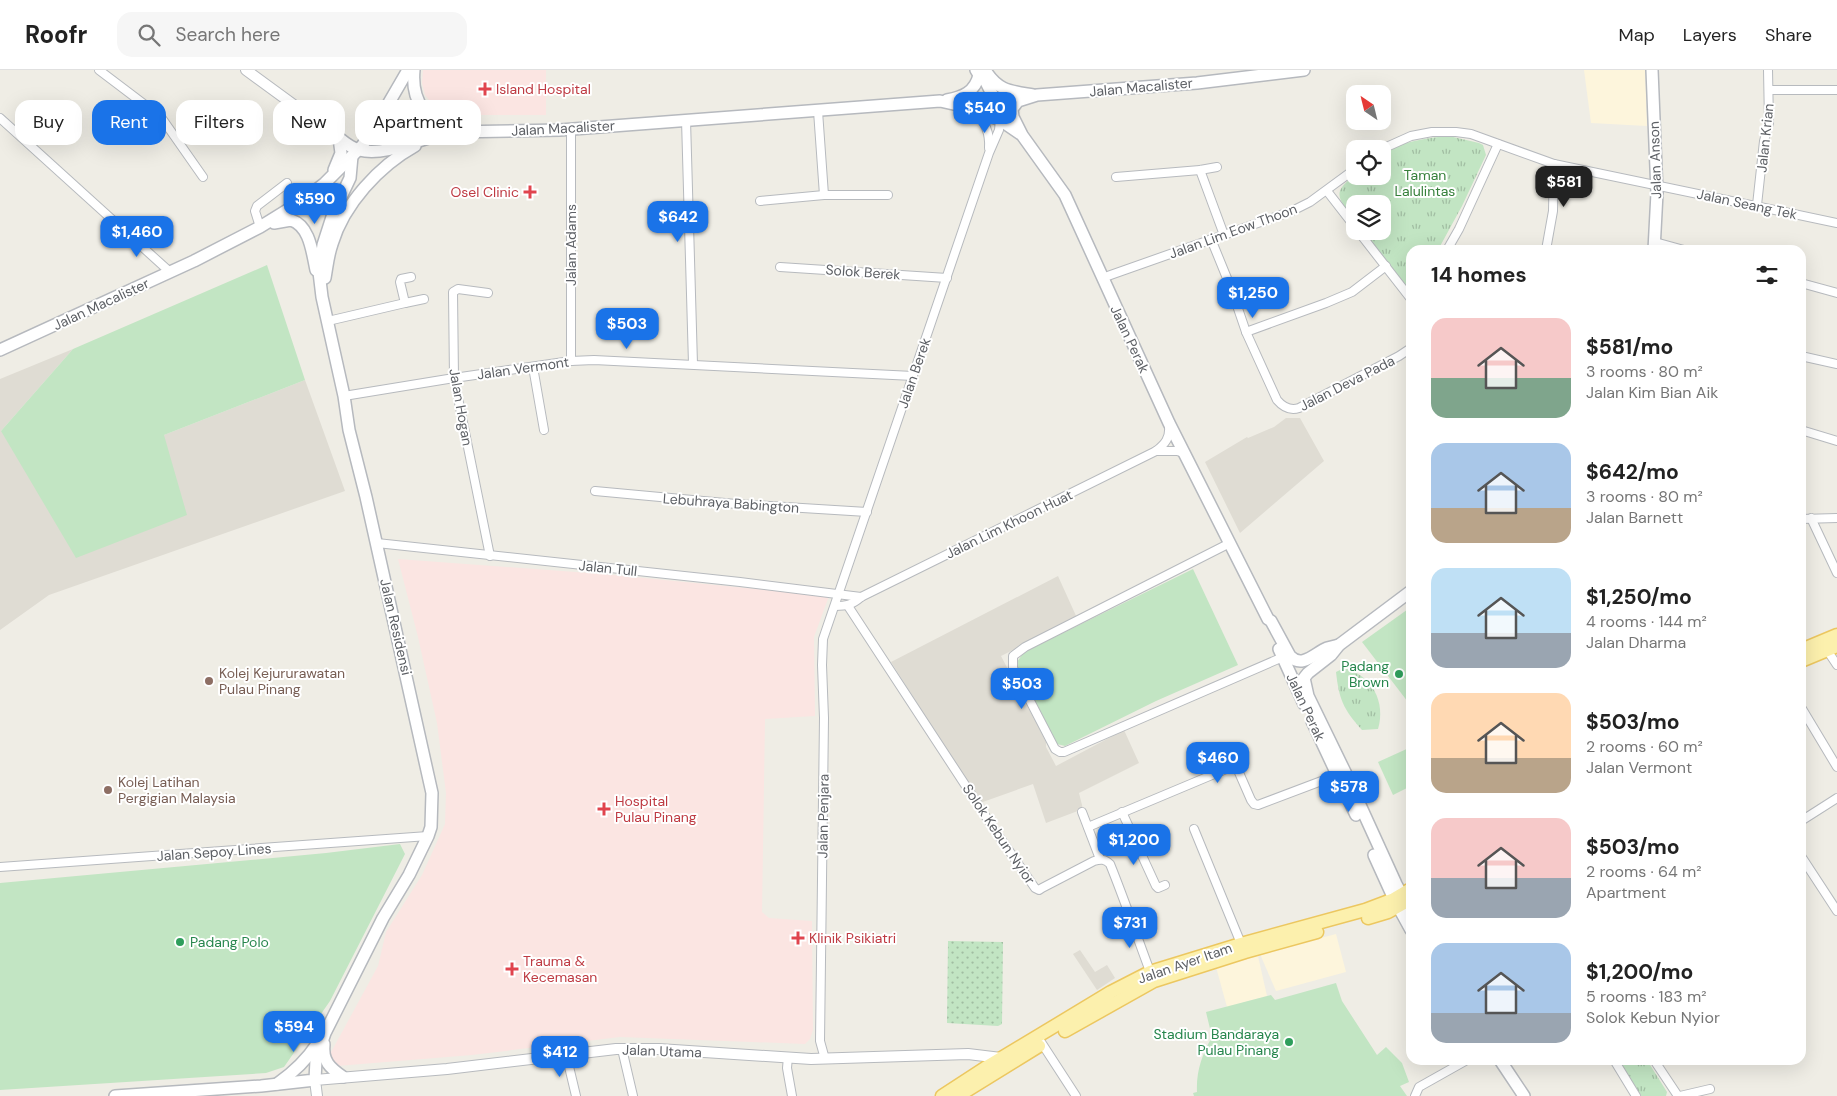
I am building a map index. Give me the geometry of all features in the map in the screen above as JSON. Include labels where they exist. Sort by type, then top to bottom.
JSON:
[{"type":"main road","points":[[391,100],[408,70]]},
{"type":"main road","points":[[414,70],[414,92],[418,100]]},
{"type":"main road","points":[[940,101],[962,96],[971,91],[977,83],[979,75],[976,70]]},
{"type":"main road","points":[[980,70],[992,94],[1000,120]]},
{"type":"main road","points":[[985,70],[995,84],[1002,88],[1037,96]]},
{"type":"main road","name":"Jalan Macalister","points":[[1037,96],[1197,83],[1304,70]]},
{"type":"main road","name":"Jalan Anson","points":[[1652,70],[1657,186],[1655,245]]},
{"type":"main road","points":[[1022,135],[1013,117],[1012,109],[1018,100],[1037,96]]},
{"type":"main road","name":"Jalan Macalister","points":[[481,131],[571,129],[940,101],[970,108],[1000,120]]},
{"type":"main road","name":"Jalan Perak","points":[[1000,120],[1022,135],[1065,194],[1169,423],[1268,619],[1294,660],[1309,659],[1326,648],[1339,645]]},
{"type":"main road","points":[[345,144],[355,153],[361,145]]},
{"type":"main road","points":[[328,180],[341,153],[339,145]]},
{"type":"main road","name":"Jalan Macalister","points":[[0,350],[170,272],[260,227],[302,201],[328,180],[355,153],[389,149],[402,145]]},
{"type":"main road","points":[[322,297],[332,244],[338,228],[366,187],[385,167],[417,145]]},
{"type":"main road","name":"Jalan Residensi","points":[[315,1080],[316,1060],[325,1033],[383,918],[409,875],[431,827],[432,793],[377,543],[349,430],[344,396],[322,297],[320,272],[323,245],[333,214],[350,178],[355,153]]},
{"type":"main road","points":[[260,227],[291,220],[303,227],[311,248],[322,297]]},
{"type":"main road","points":[[1339,645],[1406,595]]},
{"type":"main road","name":"Jalan Perak","points":[[1268,619],[1268,624],[1283,657],[1405,900]]},
{"type":"main road","points":[[1806,649],[1834,644]]},
{"type":"main road","points":[[1806,658],[1834,644]]},
{"type":"main road","name":"Jalan Perak","points":[[1339,645],[1331,655],[1308,673],[1304,678],[1304,683],[1341,770]]},
{"type":"main road","name":"Jalan Ayer Itam","points":[[958,1096],[1111,992],[1152,976],[1365,910],[1405,900]]},
{"type":"main road","points":[[325,1033],[323,1055],[332,1070],[343,1077]]},
{"type":"main road","points":[[276,1085],[294,1072],[308,1058],[325,1033]]},
{"type":"main road","name":"Jalan Ayer Itam","points":[[942,1096],[1001,1058],[1040,1040]]},
{"type":"main road","points":[[1503,1065],[1524,1096]]},
{"type":"main road","name":"Jalan Utama","points":[[115,1096],[276,1085],[315,1080]]},
{"type":"street","points":[[99,70],[161,117],[203,177]]},
{"type":"street","points":[[246,70],[287,100]]},
{"type":"street","name":"Jalan Krian","points":[[1757,205],[1764,141],[1769,123],[1768,70]]},
{"type":"street","points":[[1769,90],[1837,90]]},
{"type":"street","name":"Jalan Berek","points":[[970,108],[978,115],[988,129],[990,138],[989,152]]},
{"type":"street","points":[[818,111],[824,195]]},
{"type":"street","points":[[0,118],[170,272]]},
{"type":"street","points":[[686,120],[693,364]]},
{"type":"street","name":"Jalan Berek","points":[[840,594],[989,152],[999,130],[1000,120]]},
{"type":"street","name":"Jalan Adams","points":[[571,129],[571,361]]},
{"type":"street","points":[[1391,145],[1410,136],[1445,131],[1471,134],[1554,164],[1657,186]]},
{"type":"street","points":[[1450,245],[1498,144]]},
{"type":"street","points":[[1547,245],[1553,211],[1554,164]]},
{"type":"street","points":[[1116,177],[1217,167]]},
{"type":"street","points":[[1200,170],[1224,235]]},
{"type":"street","name":"Jalan Lim Eow Thoon","points":[[1102,278],[1292,211],[1310,202],[1346,176]]},
{"type":"street","points":[[260,227],[255,211],[257,206],[287,183]]},
{"type":"street","name":"Jalan Seang Tek","points":[[1657,186],[1757,205],[1837,223]]},
{"type":"street","points":[[1327,191],[1346,215]]},
{"type":"street","points":[[760,200],[824,195],[888,195]]},
{"type":"street","name":"Jalan Deva Pada","points":[[1212,239],[1246,332],[1281,405],[1293,410],[1406,352]]},
{"type":"street","points":[[1365,240],[1406,292]]},
{"type":"street","name":"Solok Berek","points":[[780,266],[947,278]]},
{"type":"street","points":[[1246,332],[1352,292],[1386,266]]},
{"type":"street","points":[[405,303],[400,282],[401,279],[411,277]]},
{"type":"street","points":[[1806,284],[1837,293]]},
{"type":"street","name":"Jalan Hogan","points":[[488,293],[458,289],[453,292],[454,378],[490,556]]},
{"type":"street","points":[[328,321],[424,299]]},
{"type":"street","points":[[1806,357],[1837,364]]},
{"type":"street","name":"Jalan Vermont","points":[[344,396],[571,361],[594,360],[913,376]]},
{"type":"street","points":[[533,367],[544,430]]},
{"type":"street","name":"Jalan Lim Khoon Huat","points":[[848,606],[854,604],[861,597],[1156,451],[1168,440],[1170,434],[1169,423]]},
{"type":"street","points":[[1806,432],[1837,441]]},
{"type":"street","name":"Jalan Lim Khoon Huat","points":[[1156,451],[1184,453]]},
{"type":"street","name":"Lebuhraya Babington","points":[[595,491],[736,504],[867,512]]},
{"type":"street","points":[[1806,518],[1837,518]]},
{"type":"street","points":[[1811,518],[1837,573]]},
{"type":"street","name":"Jalan Tull","points":[[377,543],[840,594]]},
{"type":"street","points":[[1230,543],[1025,647],[1013,656],[1012,668],[1055,749],[1064,752],[1283,657]]},
{"type":"street","points":[[840,594],[861,597]]},
{"type":"street","name":"Jalan Penjara","points":[[825,1058],[820,1041],[824,718],[822,646],[826,627],[840,594]]},
{"type":"street","points":[[835,606],[848,606]]},
{"type":"street","name":"Solok Kebun Nyior","points":[[848,606],[994,829],[1035,888],[1039,890],[1100,859]]},
{"type":"street","points":[[1834,644],[1837,665]]},
{"type":"street","points":[[1806,715],[1837,767]]},
{"type":"street","points":[[1088,827],[1231,767],[1237,768],[1254,804],[1258,805],[1341,770]]},
{"type":"street","points":[[1806,818],[1837,798]]},
{"type":"street","points":[[1082,812],[1100,859],[1106,860],[1110,864],[1130,912],[1133,926],[1152,976]]},
{"type":"street","points":[[1122,812],[1156,886],[1158,888],[1165,885]]},
{"type":"street","points":[[1194,829],[1243,948]]},
{"type":"street","name":"Jalan Sepoy Lines","points":[[0,867],[428,836]]},
{"type":"street","points":[[1806,864],[1837,911]]},
{"type":"street","points":[[1040,1040],[1076,1096]]},
{"type":"street","name":"Jalan Penjara","points":[[811,1059],[820,1041]]},
{"type":"street","points":[[622,1049],[633,1096]]},
{"type":"street","name":"Jalan Utama","points":[[315,1080],[447,1069],[622,1049],[658,1049],[811,1059],[968,1054],[1001,1058]]},
{"type":"street","points":[[566,1054],[576,1096]]},
{"type":"street","points":[[788,1057],[787,1068],[792,1096]]},
{"type":"street","points":[[1415,1096],[1419,1088],[1458,1065]]},
{"type":"street","points":[[1617,1065],[1636,1096]]},
{"type":"street","points":[[1657,1065],[1679,1096],[1710,1089]]},
{"type":"street","points":[[315,1080],[317,1096]]},
{"type":"shaded area","name":"Island Hospital","points":[[423,70],[546,70],[546,115],[481,115],[481,100],[429,100],[425,95],[422,83]]},
{"type":"shaded area","points":[[1584,70],[1645,70],[1647,126],[1591,123]]},
{"type":"shaded area","points":[[73,349],[1,431],[164,435],[305,380],[345,491],[49,595],[0,630],[0,379]]},
{"type":"shaded area","points":[[1286,418],[1300,418],[1324,461],[1240,533],[1205,462],[1247,437],[1274,427]]},
{"type":"shaded area","name":"Hospital Pulau Pinang","points":[[398,559],[603,574],[829,596],[814,637],[815,716],[765,719],[762,912],[769,918],[812,921],[813,1030],[810,1039],[805,1044],[620,1037],[472,1055],[337,1066],[329,1056],[378,966],[386,932],[422,875],[445,824],[446,793],[437,723]]},
{"type":"shaded area","points":[[1058,576],[1077,618],[1001,656],[1046,742],[1046,747],[1056,766],[1124,730],[1139,763],[1079,793],[1083,809],[1046,823],[1033,784],[980,803],[891,662]]},
{"type":"shaded area","points":[[1336,934],[1346,972],[1276,991],[1260,954]]},
{"type":"shaded area","points":[[1080,950],[1095,972],[1107,965],[1115,978],[1097,990],[1073,954]]},
{"type":"shaded area","points":[[1258,956],[1267,996],[1227,1007],[1216,967]]},
{"type":"green space","name":"Taman Lalulintas","points":[[1449,136],[1483,145],[1486,155],[1441,245],[1406,245],[1406,287],[1404,287],[1370,240],[1391,240],[1391,195],[1346,195],[1346,208],[1341,201],[1340,192],[1346,182],[1346,185],[1391,185],[1391,150],[1414,141]]},
{"type":"green space","points":[[267,265],[305,380],[164,435],[187,515],[76,558],[1,431],[73,349]]},
{"type":"green space","points":[[1193,569],[1238,665],[1156,701],[1065,746],[1057,744],[1017,668],[1017,662],[1024,652]]},
{"type":"green space","name":"Padang Brown","points":[[1406,611],[1406,699],[1362,642]]},
{"type":"green space","points":[[1344,668],[1362,677],[1374,691],[1380,709],[1378,729],[1362,730],[1346,710],[1339,690],[1336,672]]},
{"type":"green space","points":[[1406,749],[1406,788],[1393,795],[1378,762]]},
{"type":"green space","name":"Padang Polo","points":[[400,844],[405,854],[330,1001],[284,1067],[266,1073],[0,1090],[0,883],[326,853]]},
{"type":"green space","points":[[948,941],[1003,942],[1002,1024],[998,1026],[947,1023]]},
{"type":"green space","name":"Stadium Bandaraya Pulau Pinang","points":[[1336,983],[1342,1001],[1377,1055],[1386,1047],[1402,1063],[1409,1082],[1400,1086],[1407,1096],[1194,1096],[1193,1093],[1197,1092],[1200,1063],[1212,1037],[1206,1012],[1271,995],[1275,1000]]},
{"type":"green space","points":[[1621,1065],[1650,1065],[1667,1092],[1666,1096],[1641,1096]]},
{"type":"place","name":"Island Hospital","points":[[485,89]]},
{"type":"place","name":"Osel Clinic","points":[[530,192]]},
{"type":"place","name":"Padang Brown","points":[[1399,674]]},
{"type":"place","name":"Kolej Kejururawatan Pulau Pinang","points":[[209,681]]},
{"type":"place","name":"Kolej Latihan Pergigian Malaysia","points":[[108,790]]},
{"type":"place","name":"Hospital Pulau Pinang","points":[[604,809]]},
{"type":"place","name":"Klinik Psikiatri","points":[[798,938]]},
{"type":"place","name":"Padang Polo","points":[[180,942]]},
{"type":"place","name":"Trauma & Kecemasan","points":[[512,969]]},
{"type":"place","name":"Stadium Bandaraya Pulau Pinang","points":[[1289,1042]]}]
